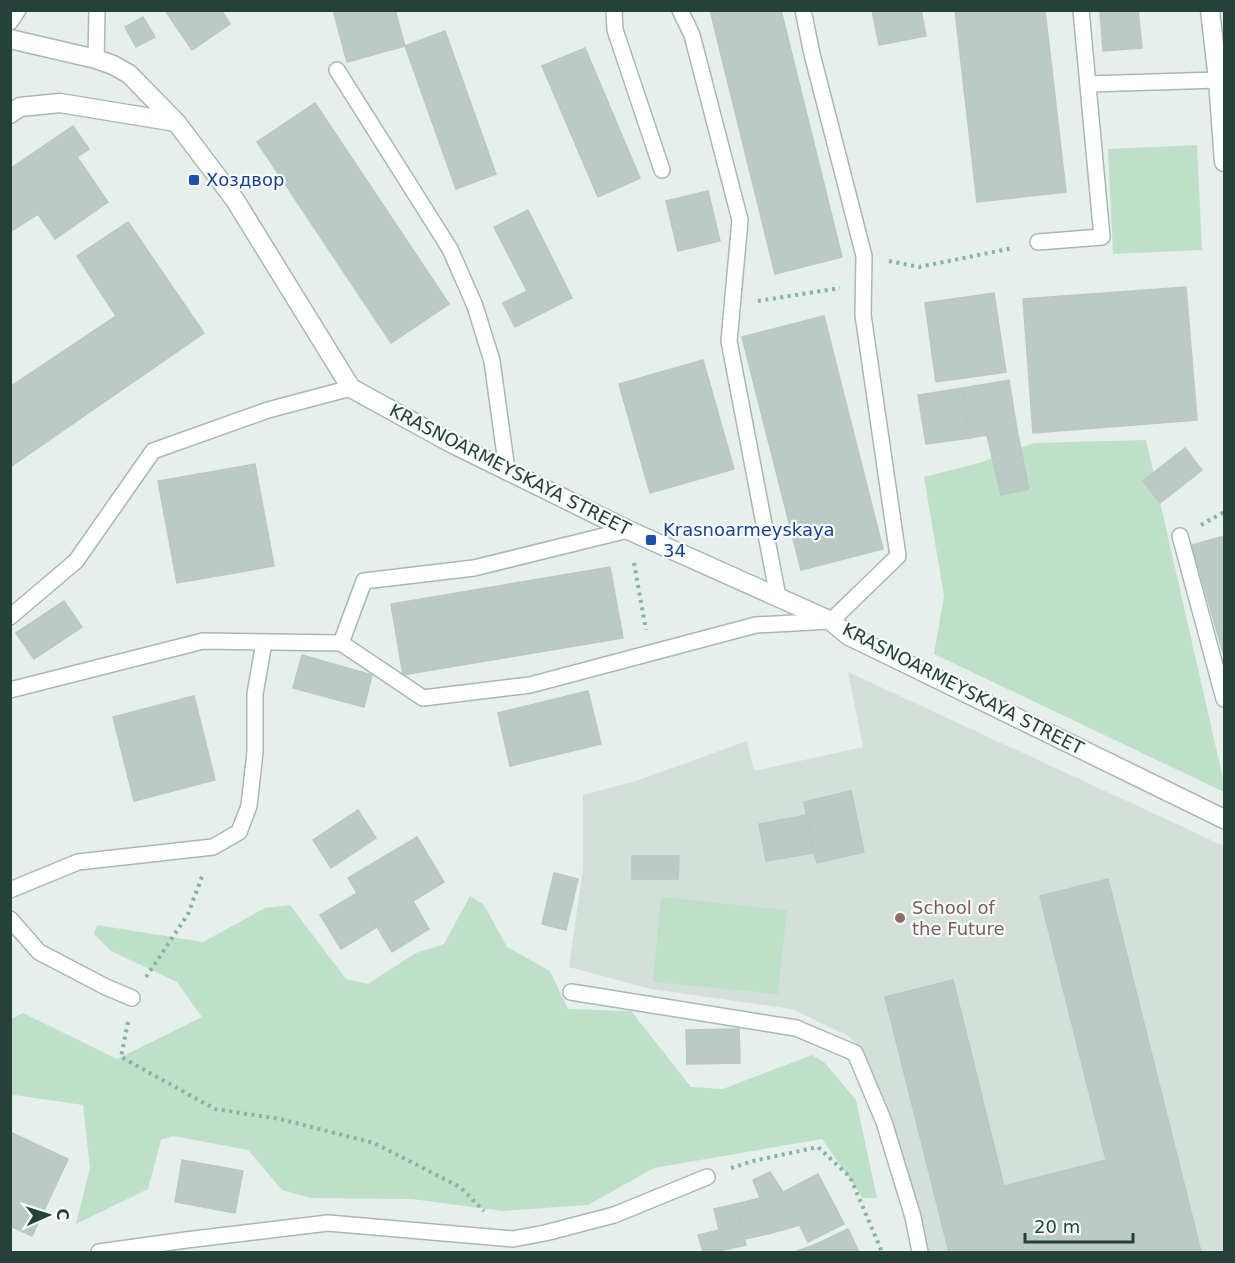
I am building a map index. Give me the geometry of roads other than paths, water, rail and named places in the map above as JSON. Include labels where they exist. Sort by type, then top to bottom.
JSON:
[{"type":"street","points":[[1210,10],[1224,162]]},
{"type":"street","name":"KRASNOARMEYSKAYA STREET","points":[[10,39],[113,65],[129,74],[176,122],[235,200],[351,388],[453,444],[628,530],[831,621],[849,636],[1224,819]]},
{"type":"street","points":[[10,114],[20,107],[60,103],[176,122]]},
{"type":"lane","points":[[10,21],[18,10]]},
{"type":"lane","points":[[96,59],[97,10]]},
{"type":"lane","points":[[614,10],[615,30],[662,170]]},
{"type":"lane","points":[[680,10],[692,35],[740,220],[729,341],[778,597]]},
{"type":"lane","points":[[10,690],[203,641],[341,643],[423,698],[530,685],[756,625],[831,621],[898,556],[863,315],[864,256],[812,54],[803,10]]},
{"type":"lane","points":[[1038,243],[1102,237],[1081,10]]},
{"type":"lane","points":[[337,70],[450,249],[475,306],[492,361],[507,470]]},
{"type":"lane","points":[[1088,84],[1218,80]]},
{"type":"lane","points":[[10,617],[76,561],[153,451],[268,410],[351,388]]},
{"type":"lane","points":[[341,643],[364,581],[474,568],[628,530]]},
{"type":"lane","points":[[1180,536],[1224,699]]},
{"type":"lane","points":[[10,890],[78,862],[213,847],[238,832],[249,806],[255,752],[255,694],[264,642]]},
{"type":"lane","points":[[10,919],[39,952],[132,998]]},
{"type":"lane","points":[[571,992],[796,1028],[855,1053],[884,1122],[913,1217],[920,1252]]},
{"type":"lane","points":[[99,1252],[328,1223],[513,1239],[615,1215],[706,1177]]},
{"type":"place","name":"Хоздвор","points":[[194,180]]},
{"type":"place","name":"Krasnoarmeyskaya 34","points":[[651,540]]},
{"type":"place","name":"School of the Future","points":[[900,918]]}]
